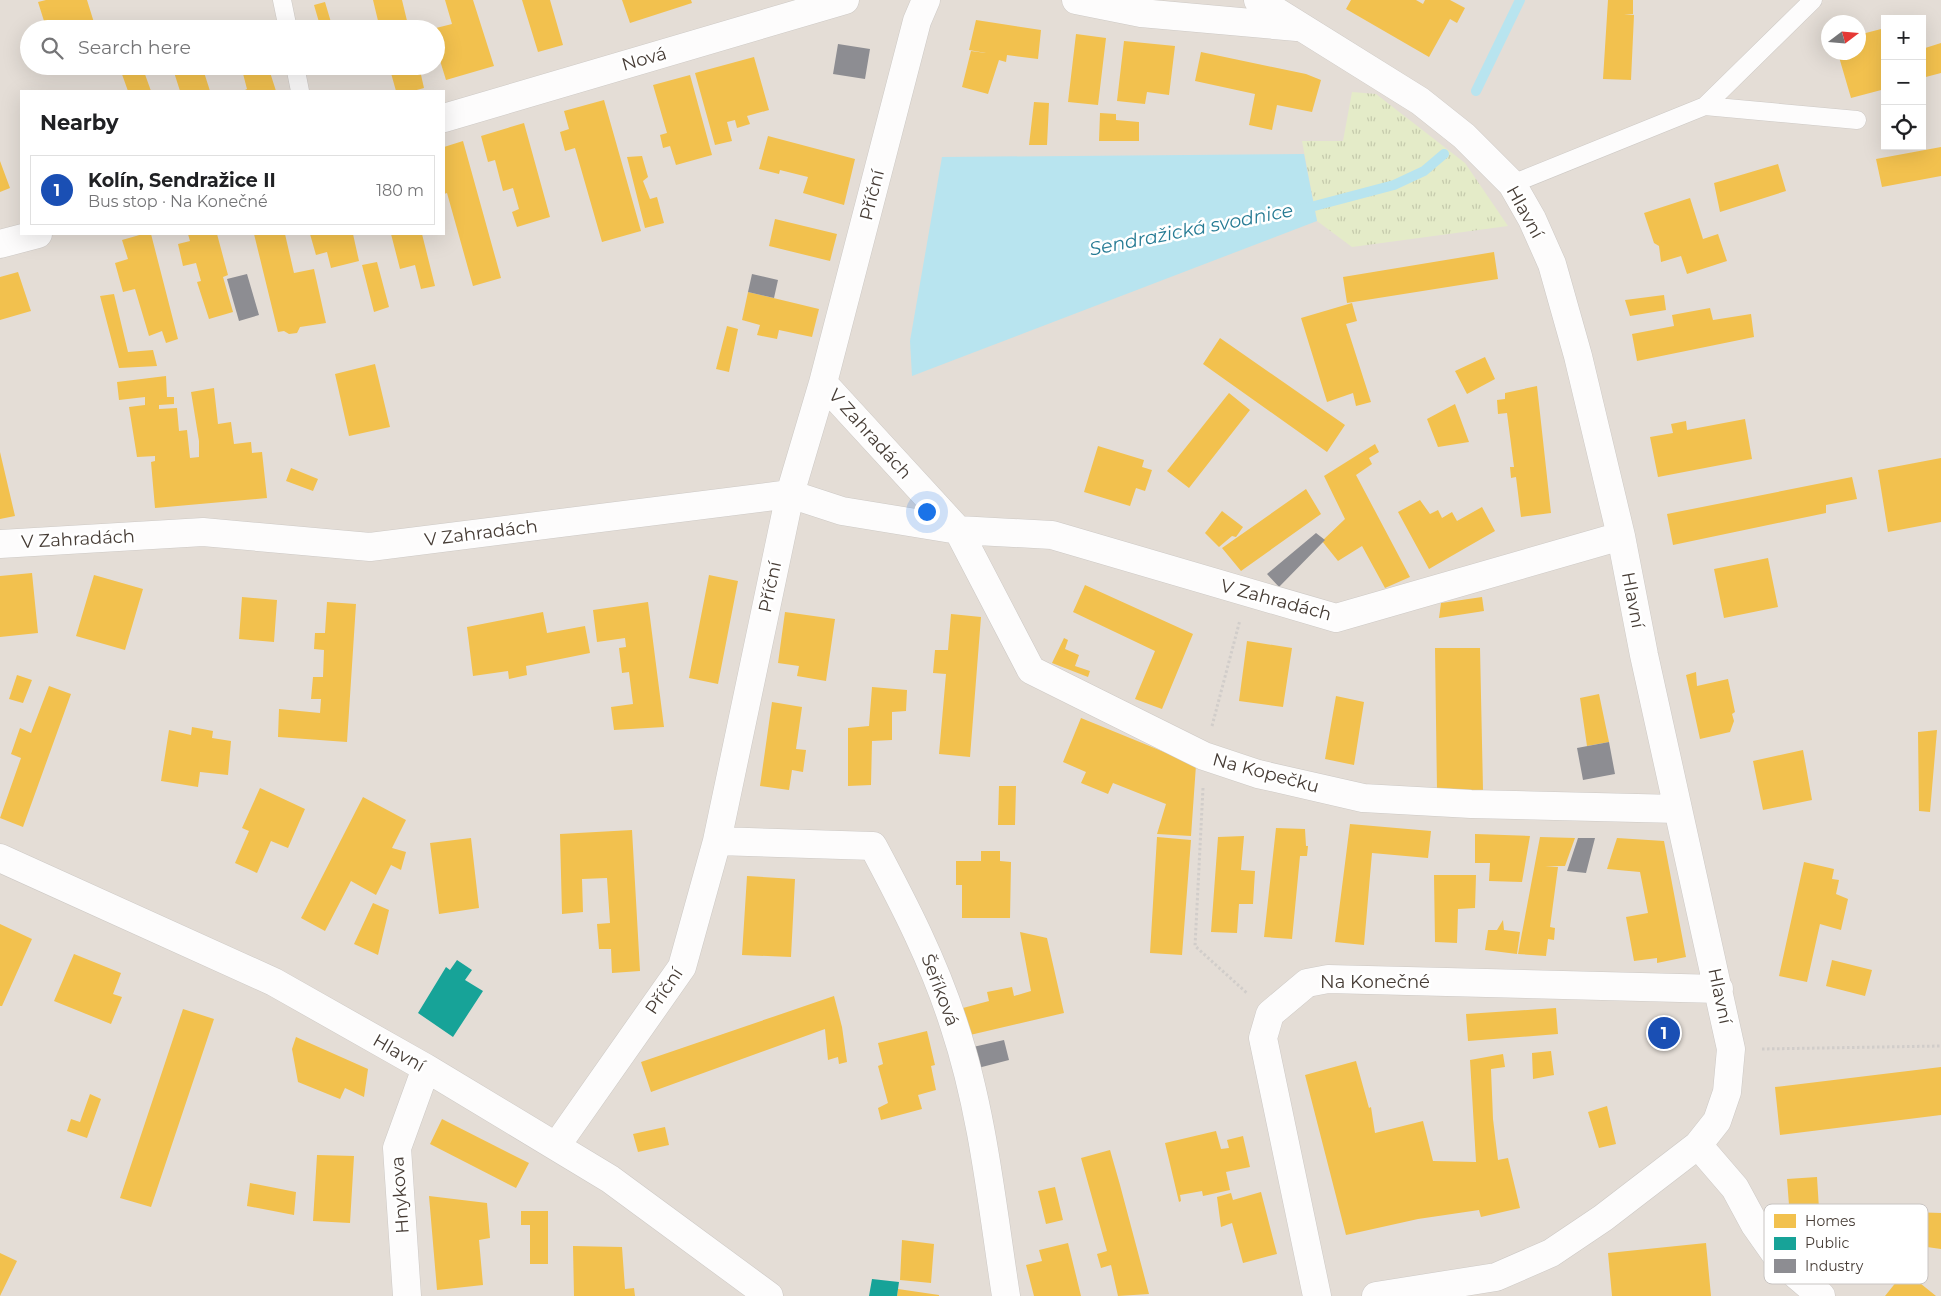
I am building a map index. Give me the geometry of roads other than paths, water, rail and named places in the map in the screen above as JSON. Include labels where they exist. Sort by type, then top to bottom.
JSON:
[{"type":"street","name":"Nová","points":[[445,118],[845,0]]},
{"type":"street","name":"Příční","points":[[557,1145],[682,967],[717,841],[790,494],[823,383],[917,21],[926,0]]},
{"type":"street","name":"Hlavní","points":[[1076,0],[1141,13],[1301,27],[1420,101],[1464,136],[1512,184],[1532,219],[1552,264],[1578,356],[1621,536],[1644,655],[1731,1049],[1727,1092],[1717,1120],[1698,1145],[1603,1218],[1551,1253],[1496,1277],[1376,1296]]},
{"type":"street","points":[[1258,0],[1301,27]]},
{"type":"street","points":[[0,244],[34,235]]},
{"type":"street","name":"V Zahradách","points":[[823,383],[958,530]]},
{"type":"street","name":"V Zahradách","points":[[0,544],[203,532],[370,547],[790,494],[842,511],[958,530],[1052,535],[1247,594],[1336,618],[1621,536]]},
{"type":"street","name":"Na Kopečku","points":[[958,530],[1031,670],[1204,756],[1258,774],[1363,798],[1471,804],[1678,809]]},
{"type":"street","name":"Šeříková","points":[[717,841],[873,846],[914,922],[954,1025],[980,1126],[1006,1296]]},
{"type":"street","name":"Hlavní","points":[[0,858],[274,982],[426,1068],[557,1145],[610,1179],[770,1296]]},
{"type":"street","name":"Na Konečné","points":[[1317,1296],[1263,1038],[1270,1014],[1307,983],[1328,979],[1719,989]]},
{"type":"street","name":"Hnykova","points":[[407,1296],[397,1148],[426,1068]]},
{"type":"street","points":[[1698,1145],[1735,1188],[1764,1238]]},
{"type":"street","points":[[1807,1284],[1821,1296]]},
{"type":"lane","points":[[282,0],[286,20]]},
{"type":"lane","points":[[1512,184],[1705,106],[1812,0]]},
{"type":"lane","points":[[297,75],[300,90]]},
{"type":"lane","points":[[1705,106],[1857,120]]},
{"type":"water","points":[[1304,154],[1317,221],[912,376],[910,341],[942,157]]},
{"type":"waterway","name":"Sendražická svodnice","points":[[1476,91],[1520,0]]},
{"type":"waterway","name":"Sendražická svodnice","points":[[1303,209],[1394,185],[1424,171],[1444,154]]},
{"type":"place","name":"Kolín, Sendražice II","points":[[1664,1033]]}]
